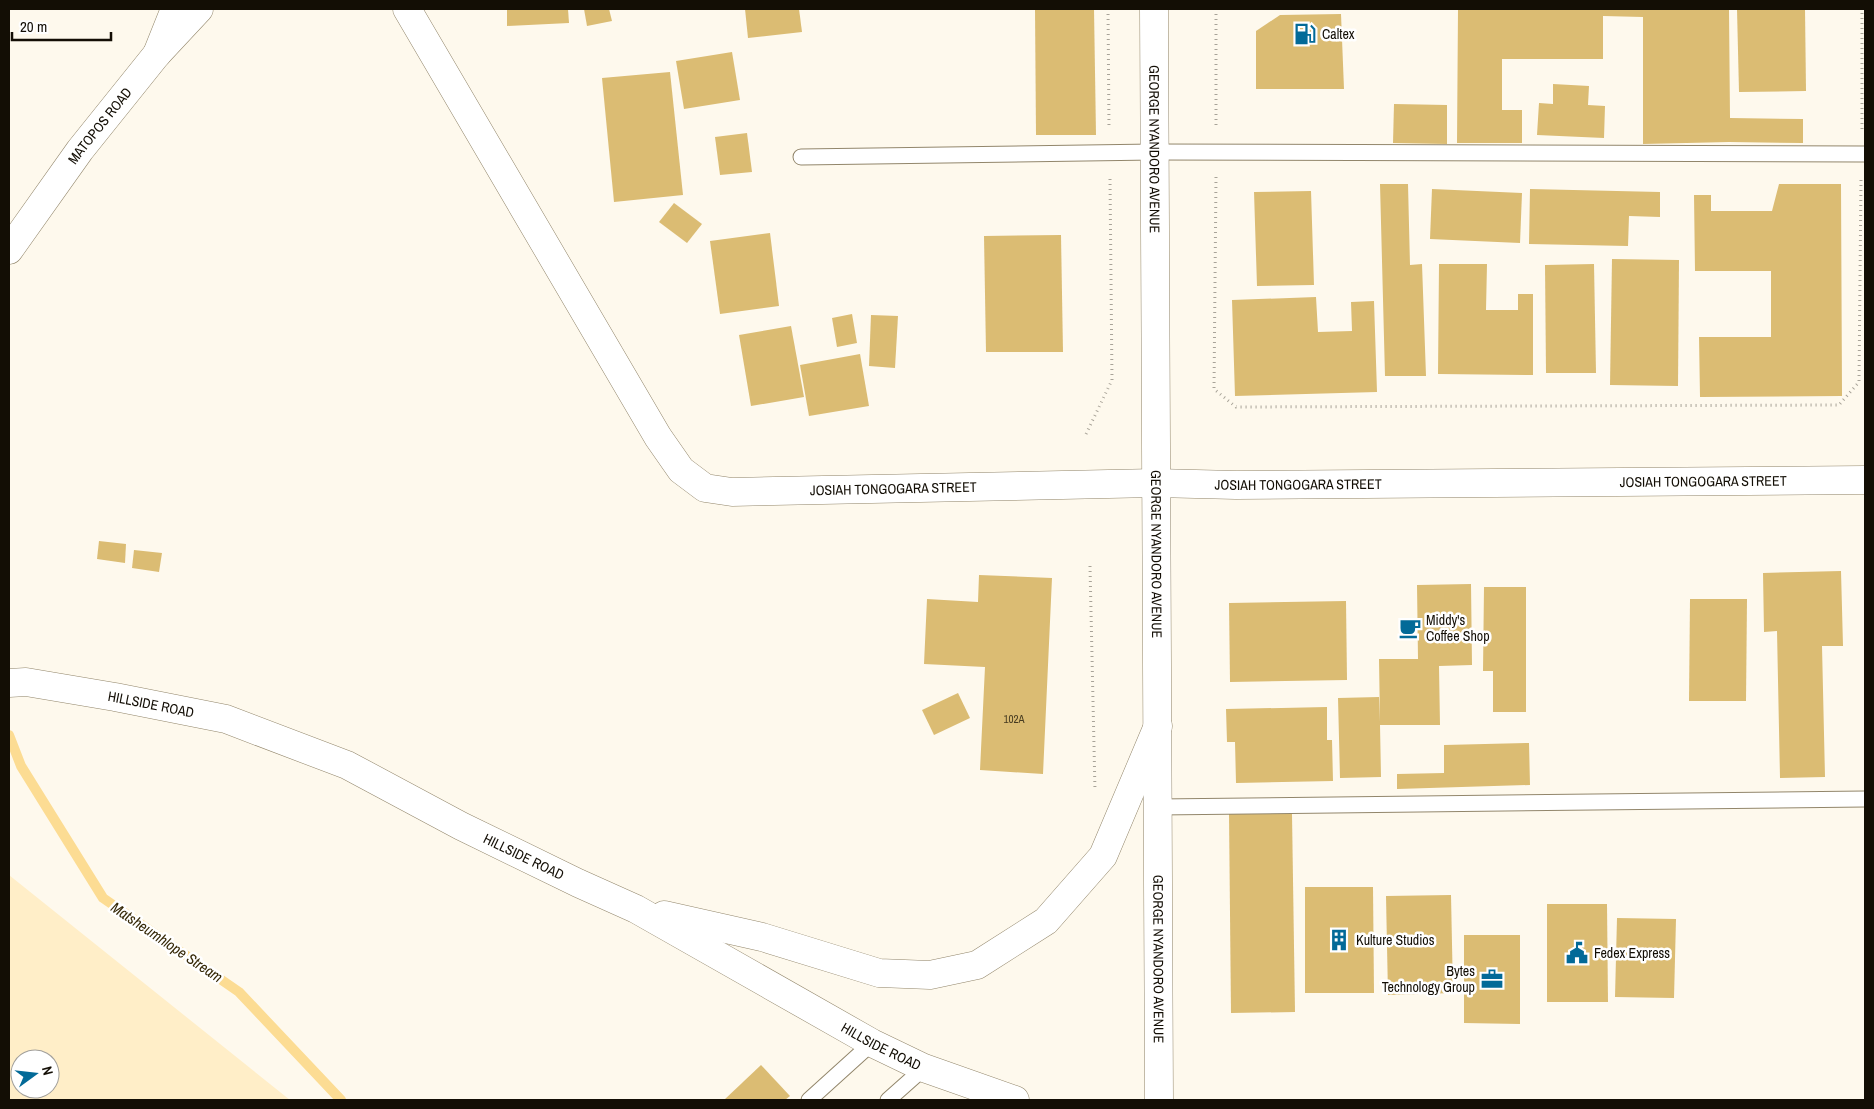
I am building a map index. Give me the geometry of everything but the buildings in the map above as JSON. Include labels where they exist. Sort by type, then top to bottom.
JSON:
[{"type":"street","points":[[157,54],[174,9]]},
{"type":"street","name":"MATOPOS ROAD","points":[[12,236],[157,54],[200,9]]},
{"type":"street","name":"JOSIAH TONGOGARA STREET","points":[[408,9],[658,437],[681,470],[705,488],[732,492],[1155,483],[1236,485],[1865,480]]},
{"type":"street","name":"GEORGE NYANDORO AVENUE","points":[[1154,9],[1159,1100]]},
{"type":"street","name":"HILLSIDE ROAD","points":[[18,682],[115,697],[226,719],[347,765],[461,826],[636,909],[872,1043],[924,1068],[1015,1100]]},
{"type":"street","points":[[636,909],[762,937],[879,973],[930,975],[977,965],[1046,921],[1103,856],[1158,726]]},
{"type":"lane","points":[[801,157],[1154,152],[1863,154]]},
{"type":"lane","points":[[1158,807],[1865,800]]},
{"type":"lane","points":[[809,1100],[872,1043]]},
{"type":"lane","points":[[888,1100],[924,1068]]},
{"type":"path","points":[[1086,434],[1112,380],[1108,9]]},
{"type":"path","points":[[1216,9],[1214,389],[1236,407],[1839,405],[1859,382],[1863,154],[1862,9]]},
{"type":"path","points":[[1090,566],[1095,792]]},
{"type":"shaded area","points":[[9,875],[290,1100],[9,1100]]},
{"type":"waterway","name":"Matsheumhlope Stream","points":[[9,735],[21,766],[103,898],[239,992],[341,1100]]},
{"type":"place","name":"Caltex","points":[[1305,34]]},
{"type":"place","name":"Middy's Coffee Shop","points":[[1410,628]]},
{"type":"place","name":"Kulture Studios","points":[[1339,940]]},
{"type":"place","name":"Fedex Express","points":[[1577,953]]},
{"type":"place","name":"Bytes Technology Group","points":[[1492,979]]}]
